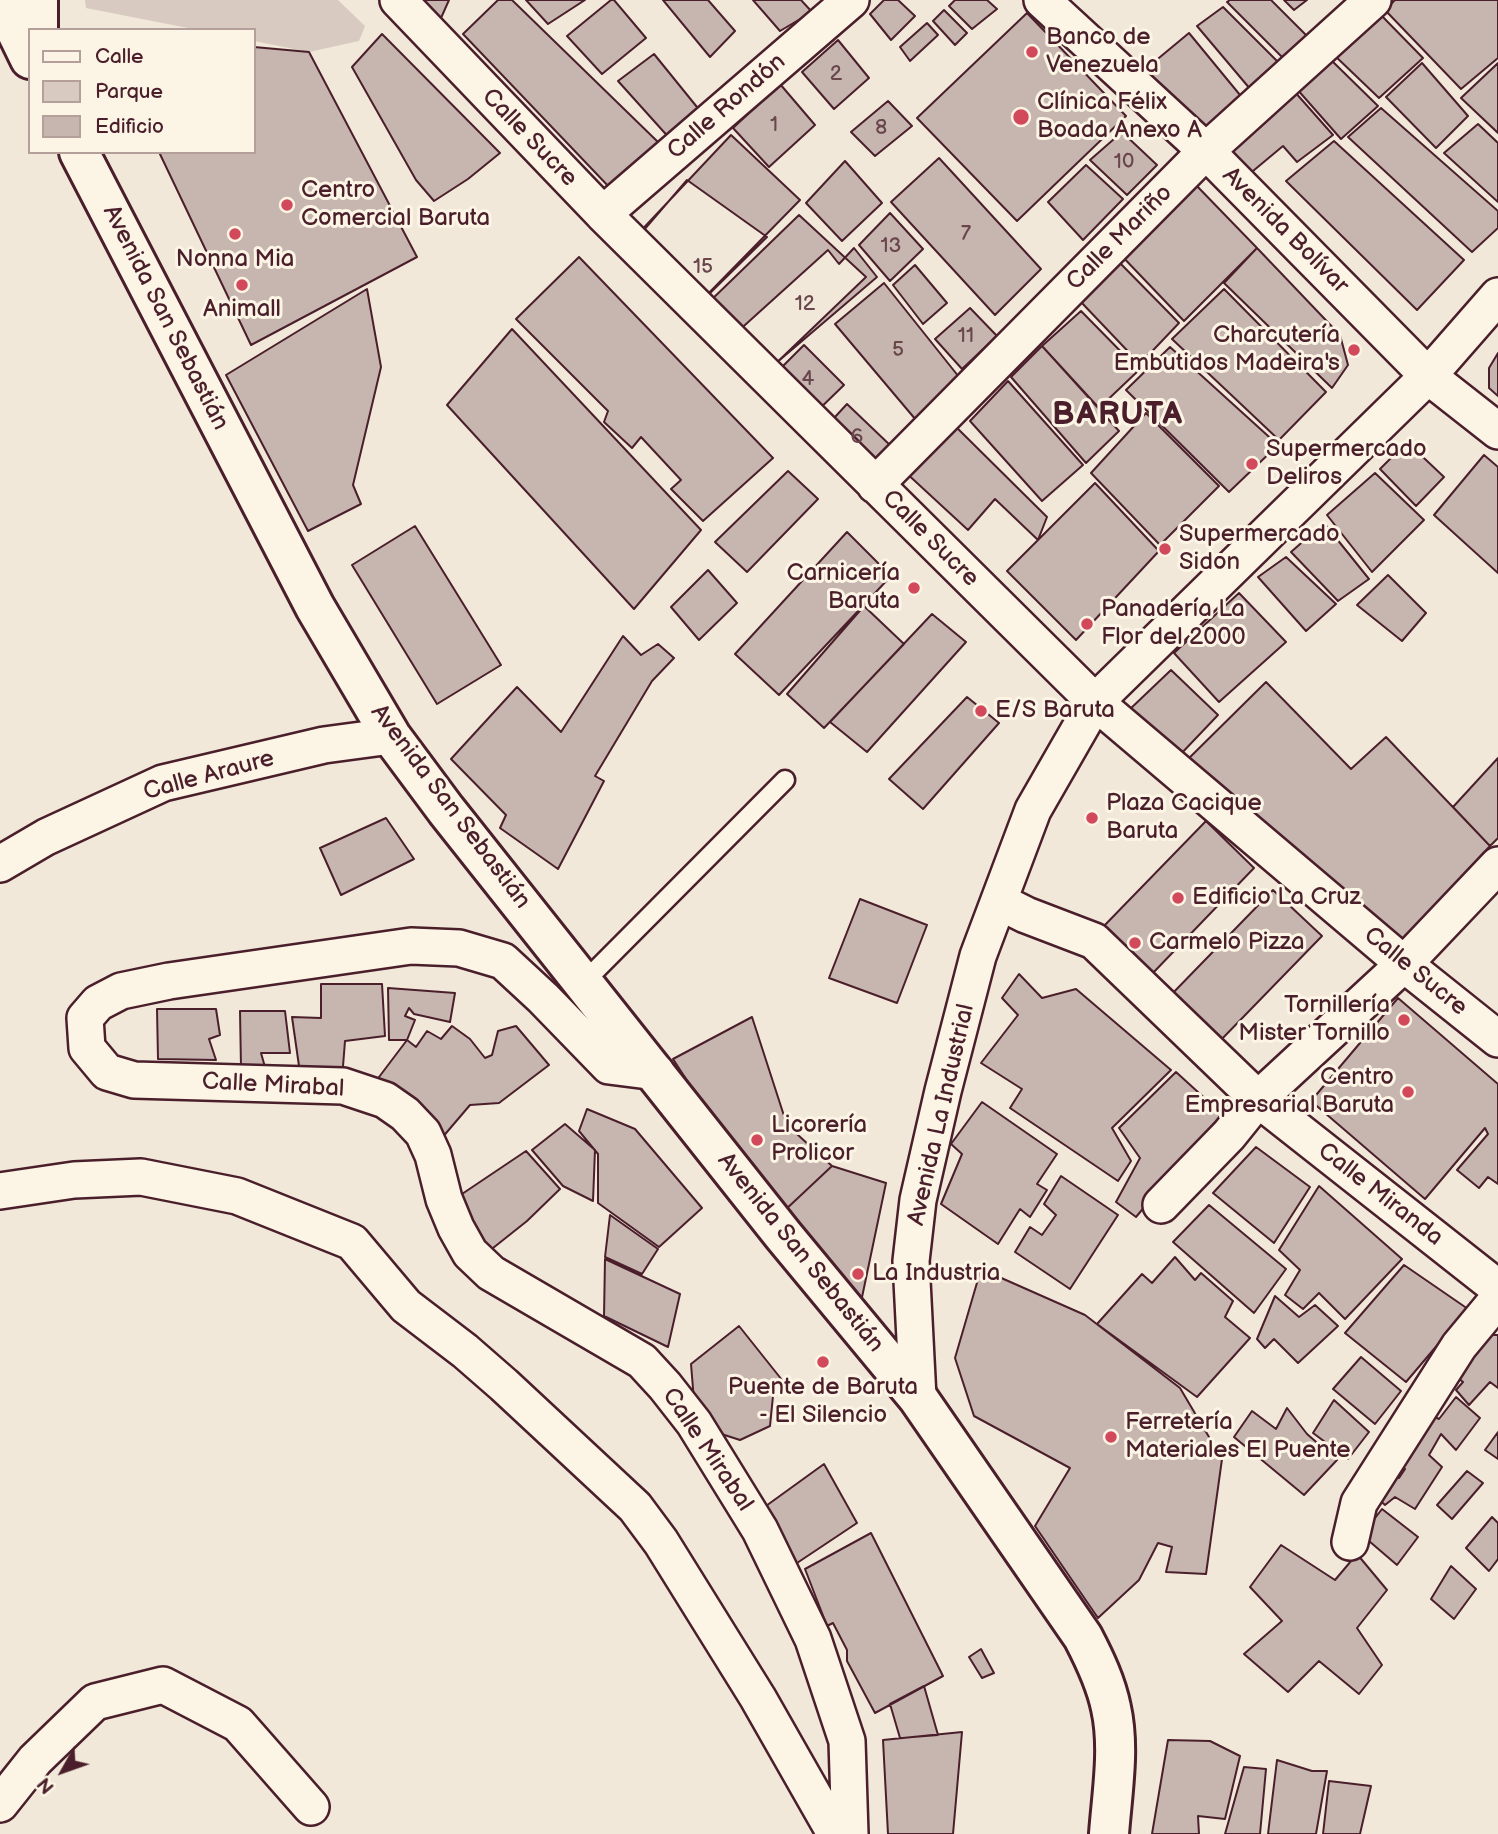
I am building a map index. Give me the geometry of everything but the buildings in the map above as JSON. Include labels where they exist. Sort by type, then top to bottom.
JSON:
[{"type":"street","points":[[1,0],[28,55]]},
{"type":"street","points":[[38,0],[38,28]]},
{"type":"street","name":"Calle Sucre","points":[[398,0],[603,214],[1095,702],[1404,964],[1498,1039]]},
{"type":"street","name":"Calle Rondón","points":[[603,214],[851,0]]},
{"type":"street","name":"Avenida Bolívar","points":[[1042,0],[1206,151],[1428,376],[1498,431]]},
{"type":"street","name":"Calle Mariño","points":[[875,485],[1206,151],[1373,0]]},
{"type":"street","name":"Avenida San Sebastián","points":[[80,154],[315,607],[391,736],[446,810],[783,1235],[918,1398]]},
{"type":"street","name":"Avenida La Industrial","points":[[918,1398],[911,1261],[918,1200],[978,956],[1033,810],[1095,702],[1428,376],[1498,296]]},
{"type":"street","name":"Calle Araure","points":[[0,864],[46,837],[163,783],[324,745],[391,736]]},
{"type":"street","points":[[1161,1205],[1229,1135],[1258,1099],[1404,964],[1498,864]]},
{"type":"street","name":"Calle Miranda","points":[[1000,902],[1094,941],[1258,1099],[1498,1288]]},
{"type":"street","name":"Calle Mirabal","points":[[656,1072],[609,1066],[503,961],[459,948],[411,946],[169,981],[121,991],[98,1003],[85,1018],[87,1048],[107,1072],[134,1080],[343,1086],[385,1100],[405,1114],[423,1133],[433,1156],[444,1199],[470,1253],[491,1273],[642,1361],[665,1385],[694,1423],[760,1530],[813,1639],[847,1741],[849,1793],[837,1832]]},
{"type":"street","points":[[0,1191],[74,1180],[141,1177],[237,1196],[352,1242],[406,1306],[475,1360],[593,1465],[635,1507],[661,1542],[758,1698],[837,1832]]},
{"type":"street","points":[[1350,1542],[1359,1503],[1459,1346],[1498,1298]]},
{"type":"street","points":[[918,1398],[1083,1637],[1100,1671],[1112,1709],[1115,1750],[1109,1834]]},
{"type":"street","points":[[0,1804],[35,1760],[96,1702],[163,1685],[238,1724],[311,1807]]},
{"type":"lane","points":[[584,982],[785,780]]},
{"type":"green space","points":[[85,0],[338,0],[365,26],[359,41],[309,52],[256,41],[256,28],[188,28],[86,8]]},
{"type":"place","name":"Banco de Venezuela","points":[[1032,52]]},
{"type":"place","name":"Clínica Félix Boada Anexo A","points":[[1021,117]]},
{"type":"place","name":"Centro Comercial Baruta","points":[[287,205]]},
{"type":"place","name":"Nonna Mia","points":[[235,234]]},
{"type":"place","name":"Animall","points":[[242,285]]},
{"type":"place","name":"Charcutería Embutidos Madeira's","points":[[1354,350]]},
{"type":"place","name":"Supermercado Deliros","points":[[1252,464]]},
{"type":"place","name":"Supermercado Sidon","points":[[1165,549]]},
{"type":"place","name":"Carnicería Baruta","points":[[914,588]]},
{"type":"place","name":"Panadería La Flor del 2000","points":[[1087,624]]},
{"type":"place","name":"E/S Baruta","points":[[981,711]]},
{"type":"place","name":"Plaza Cacique Baruta","points":[[1092,818]]},
{"type":"place","name":"Edificio La Cruz","points":[[1178,898]]},
{"type":"place","name":"Carmelo Pizza","points":[[1135,943]]},
{"type":"place","name":"Tornillería Mister Tornillo","points":[[1404,1020]]},
{"type":"place","name":"Centro Empresarial Baruta","points":[[1408,1092]]},
{"type":"place","name":"Licorería Prolicor","points":[[757,1140]]},
{"type":"place","name":"La Industria","points":[[858,1274]]},
{"type":"place","name":"Puente de Baruta - El Silencio","points":[[823,1362]]},
{"type":"place","name":"Ferretería Materiales El Puente","points":[[1111,1437]]},
{"type":"district","name":"BARUTA","points":[[1118,416]]}]
